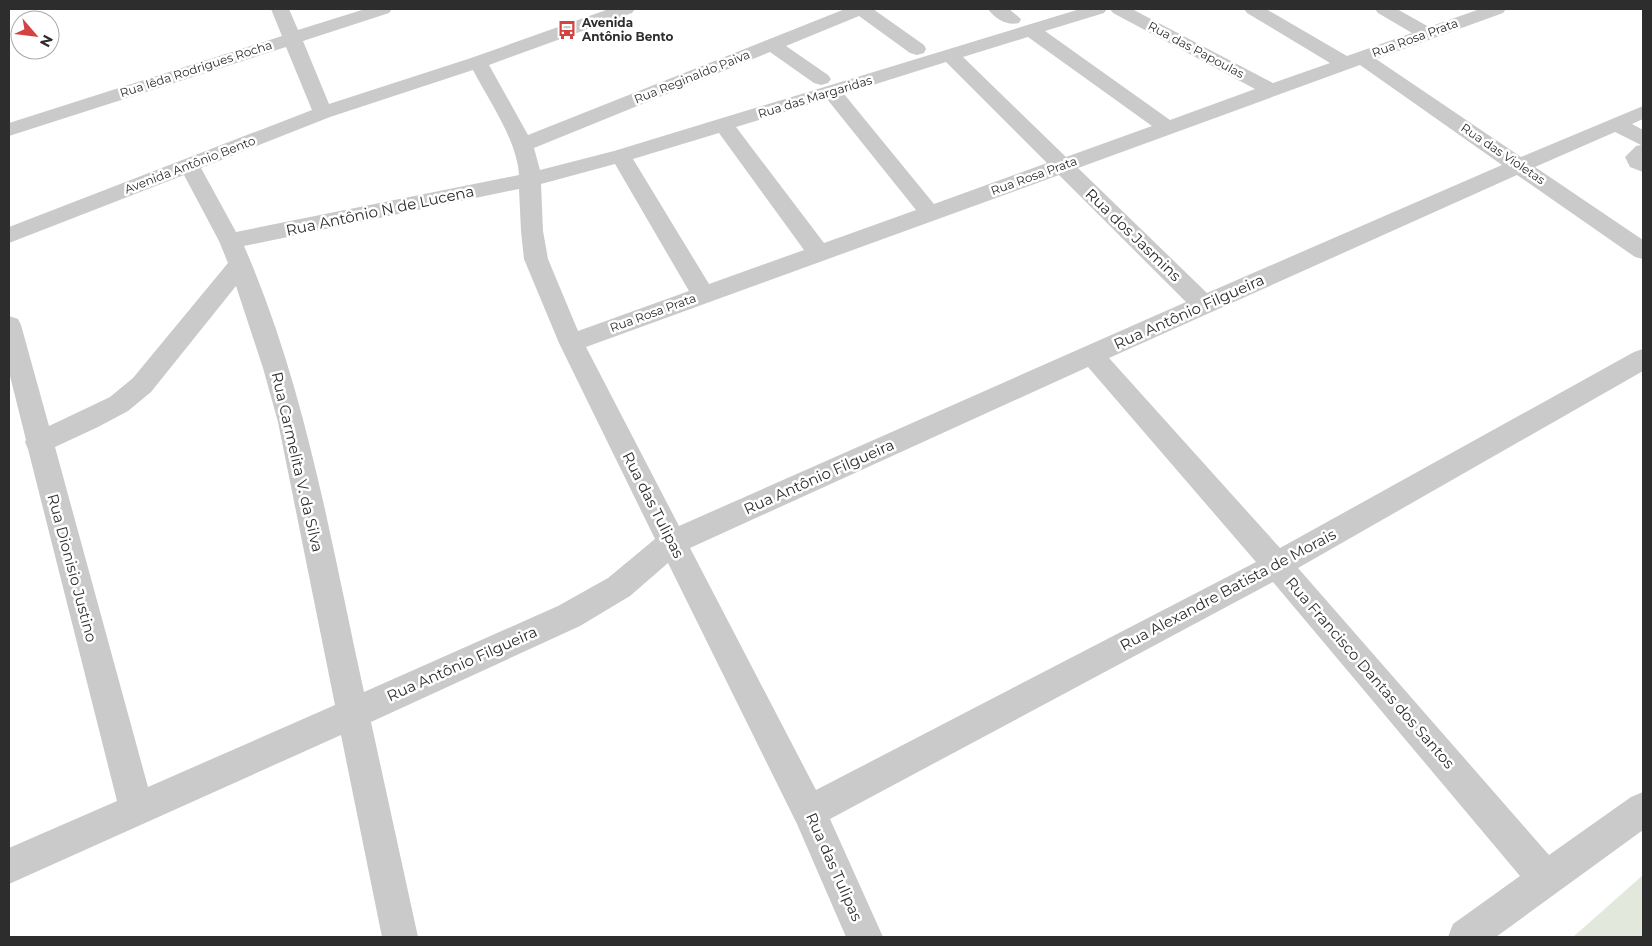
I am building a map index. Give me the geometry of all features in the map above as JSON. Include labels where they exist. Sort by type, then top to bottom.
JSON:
[{"type":"street","points":[[280,9],[323,113]]},
{"type":"street","name":"Rua Iêda Rodrigues Rocha","points":[[9,130],[382,9]]},
{"type":"street","name":"Avenida Antônio Bento","points":[[9,235],[323,113],[478,62],[626,9]]},
{"type":"street","points":[[861,9],[917,49]]},
{"type":"street","name":"Rua Reginaldo Paiva","points":[[527,163],[772,44],[861,9]]},
{"type":"street","name":"Rua das Margaridas","points":[[527,163],[621,156],[724,125],[1005,14],[1047,9]]},
{"type":"street","name":"Rua das Margaridas","points":[[527,163],[950,55],[1098,9]]},
{"type":"street","name":"Rua das Papoulas","points":[[1119,9],[1272,90]]},
{"type":"street","name":"Rua das Violetas","points":[[1253,9],[1354,61],[1520,165],[1643,251]]},
{"type":"street","points":[[1384,9],[1427,34]]},
{"type":"street","name":"Rua Rosa Prata","points":[[571,343],[1497,9]]},
{"type":"street","points":[[1031,30],[1168,128]]},
{"type":"street","points":[[772,44],[827,85],[930,213]]},
{"type":"street","name":"Rua dos Jasmins","points":[[950,55],[1204,305]]},
{"type":"street","name":"Rua das Tulipas","points":[[478,62],[527,163],[536,259],[571,343],[809,812],[865,937]]},
{"type":"street","name":"Rua Antônio Filgueira","points":[[9,866],[569,616],[619,587],[671,543],[1204,305],[1643,112]]},
{"type":"street","points":[[1616,124],[1643,139]]},
{"type":"street","points":[[724,125],[818,253]]},
{"type":"street","points":[[1643,151],[1636,157],[1638,162],[1643,165]]},
{"type":"street","points":[[621,156],[703,295]]},
{"type":"street","name":"Rua Antônio N de Lucena","points":[[235,253],[527,163]]},
{"type":"street","name":"Rua Carmelita V. da Silva","points":[[189,165],[235,253],[276,368],[291,422],[400,937]]},
{"type":"street","points":[[38,442],[90,420],[119,404],[142,385],[235,253]]},
{"type":"street","name":"Rua Dionisio Justino","points":[[9,326],[38,442],[137,810]]},
{"type":"street","name":"Rua Francisco Dantas dos Santos","points":[[1092,355],[1277,565],[1546,879]]},
{"type":"street","name":"Rua Alexandre Batista de Morais","points":[[809,812],[1277,565],[1643,359]]},
{"type":"street","points":[[1466,937],[1643,809]]},
{"type":"shaded area","points":[[1643,875],[1643,937],[1573,937]]},
{"type":"place","name":"Avenida Antônio Bento","points":[[567,30]]}]
